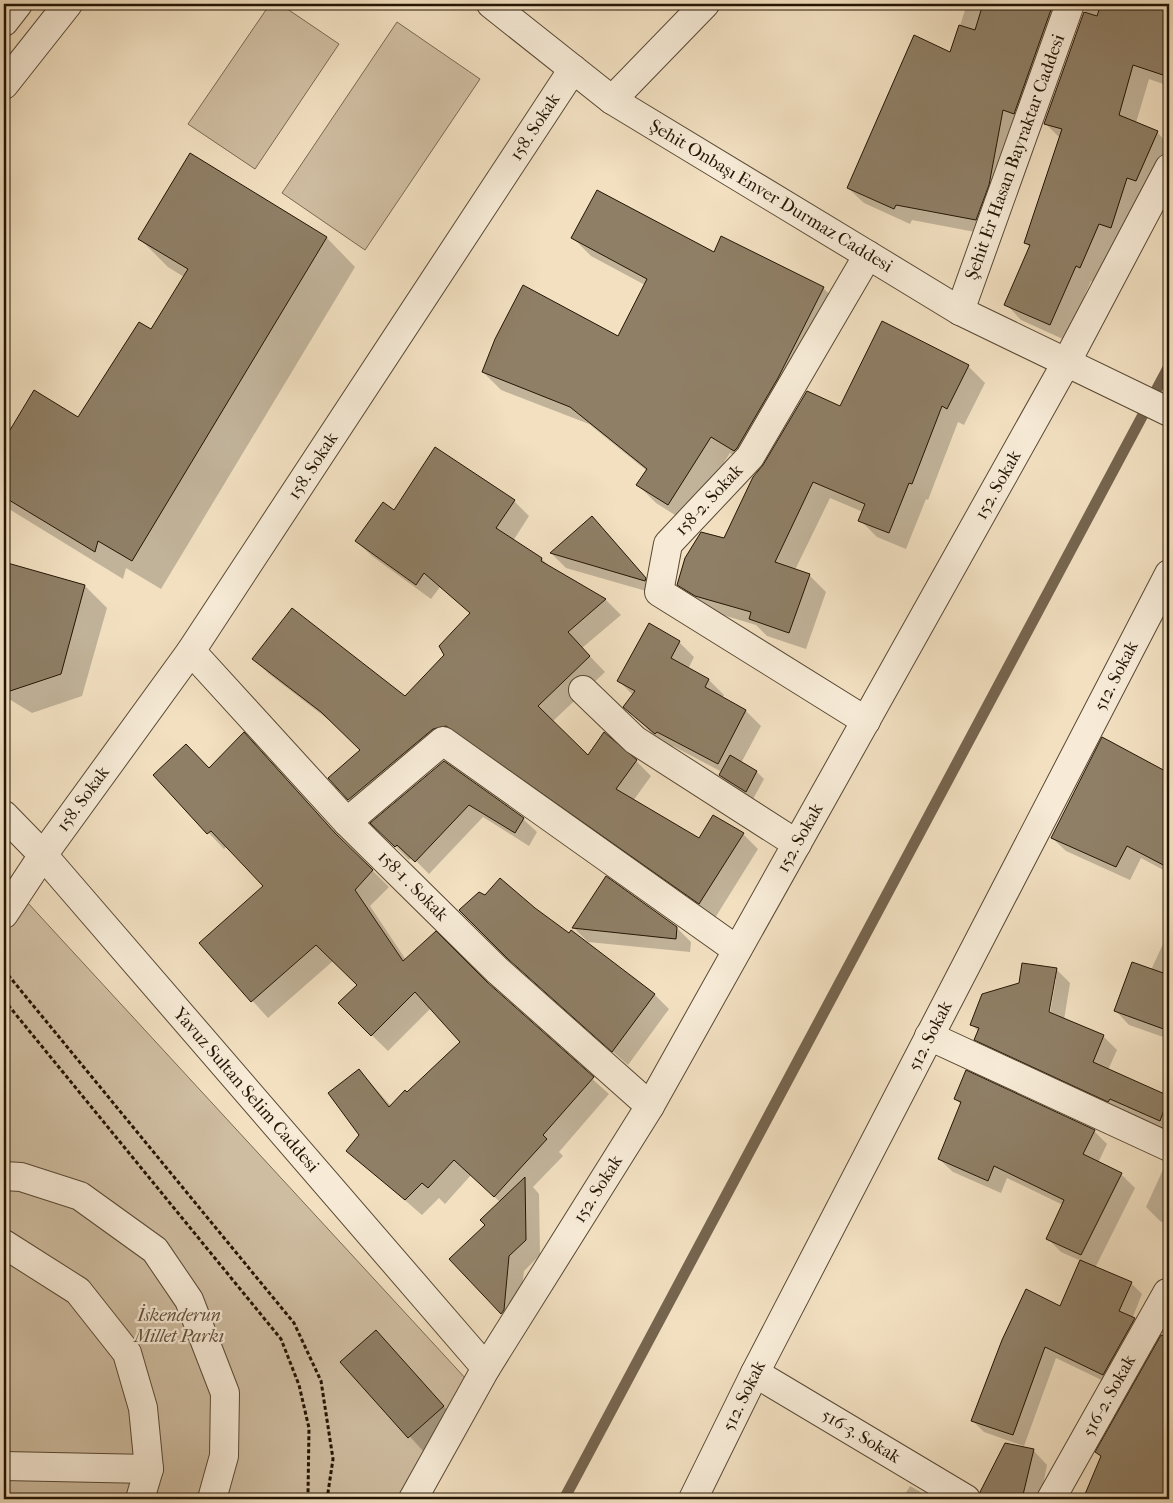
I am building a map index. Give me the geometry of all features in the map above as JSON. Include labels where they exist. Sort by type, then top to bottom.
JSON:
[{"type":"street","points":[[4,22],[18,4]]},
{"type":"street","points":[[4,85],[68,4]]},
{"type":"street","name":"Şehit Onbaşı Enver Durmaz Caddesi","points":[[491,4],[612,100],[960,311],[1066,364],[1169,412]]},
{"type":"street","points":[[612,100],[706,4]]},
{"type":"street","name":"Şehit Er Hasan Bayraktar Caddesi","points":[[960,311],[1070,4]]},
{"type":"street","name":"158. Sokak","points":[[4,914],[42,855],[191,651],[573,69]]},
{"type":"street","name":"152. Sokak","points":[[413,1499],[486,1368],[650,1106],[1066,364],[1169,168]]},
{"type":"street","name":"158-2. Sokak","points":[[866,722],[659,592],[668,544],[750,457],[868,255]]},
{"type":"street","name":"512. Sokak","points":[[693,1499],[755,1373],[1169,574]]},
{"type":"street","name":"158-1 . Sokak","points":[[191,651],[347,822],[497,970],[650,1106]]},
{"type":"street","points":[[583,690],[635,740],[797,844]]},
{"type":"street","points":[[347,822],[443,740],[737,950]]},
{"type":"street","name":"Yavuz Sultan Selim Caddesi","points":[[4,815],[42,855],[486,1368]]},
{"type":"street","points":[[929,1036],[1169,1147]]},
{"type":"street","points":[[4,1176],[21,1177],[80,1196],[155,1250],[189,1300],[225,1393],[224,1456],[212,1499]]},
{"type":"street","points":[[4,1244],[78,1291],[127,1353],[143,1408],[149,1469],[140,1499]]},
{"type":"street","name":"516-2. Sokak","points":[[1051,1499],[1167,1293]]},
{"type":"street","name":"516-3. Sokak","points":[[755,1373],[966,1499]]},
{"type":"street","points":[[4,1466],[149,1469]]},
{"type":"path","points":[[4,970],[294,1323],[321,1381],[333,1459],[327,1499]]},
{"type":"green space","points":[[270,4],[280,4],[339,44],[255,169],[188,124]]},
{"type":"green space","points":[[397,22],[480,79],[365,250],[282,193]]},
{"type":"green space","name":"İskenderun Millet Parkı","points":[[4,877],[467,1380],[399,1499],[4,1499]]},
{"type":"building","points":[[983,4],[1053,4],[1014,114],[1003,110],[989,185],[976,220],[896,205],[894,209],[847,188],[914,35],[950,52],[959,25],[975,30]]},
{"type":"building","points":[[1101,4],[1169,4],[1169,77],[1133,65],[1119,115],[1158,131],[1136,181],[1127,178],[1111,228],[1099,224],[1080,268],[1076,266],[1050,325],[1004,305],[1030,245],[1024,243],[1062,129],[1044,124],[1084,12],[1097,16]]},
{"type":"building","points":[[190,153],[327,237],[132,561],[98,541],[95,552],[4,497],[4,440],[34,390],[78,417],[139,322],[151,329],[188,269],[138,239]]},
{"type":"building","points":[[597,190],[714,252],[721,236],[824,287],[778,378],[737,448],[734,451],[711,437],[668,505],[636,485],[647,469],[570,407],[482,372],[495,339],[523,285],[618,336],[647,279],[571,238]]},
{"type":"building","points":[[882,321],[969,365],[947,409],[942,406],[912,484],[909,483],[889,533],[858,521],[865,504],[813,482],[775,562],[810,574],[789,633],[749,619],[751,612],[695,596],[677,585],[685,558],[701,532],[724,538],[753,477],[763,465],[807,391],[840,406]]},
{"type":"building","points":[[435,447],[515,500],[496,528],[542,558],[541,561],[606,599],[568,632],[590,656],[538,706],[588,755],[604,732],[637,760],[616,789],[699,838],[713,815],[744,833],[699,904],[446,726],[433,729],[348,800],[328,778],[360,750],[321,712],[252,659],[292,608],[405,696],[444,655],[439,646],[470,613],[424,573],[416,585],[355,541],[383,502],[394,510]]},
{"type":"building","points":[[592,516],[646,578],[645,581],[550,553]]},
{"type":"building","points":[[4,562],[85,585],[61,674],[4,693]]},
{"type":"building","points":[[649,623],[680,641],[671,658],[709,679],[705,687],[746,710],[718,764],[657,732],[655,734],[623,707],[635,691],[617,681]]},
{"type":"building","points":[[244,732],[335,833],[373,870],[355,890],[403,961],[436,931],[487,982],[594,1077],[543,1135],[547,1139],[494,1197],[454,1160],[428,1188],[422,1183],[405,1200],[346,1151],[359,1135],[328,1093],[359,1069],[389,1107],[405,1090],[407,1092],[460,1042],[415,992],[371,1036],[338,1003],[357,985],[316,945],[251,1002],[199,943],[263,886],[211,831],[207,834],[153,775],[186,744],[209,768]]},
{"type":"building","points":[[1102,737],[1169,773],[1169,868],[1127,846],[1116,867],[1051,838]]},
{"type":"building","points":[[730,755],[757,771],[746,792],[719,775]]},
{"type":"building","points":[[444,761],[524,818],[515,833],[469,805],[415,862],[397,845],[395,847],[370,823]]},
{"type":"building","points":[[606,876],[677,927],[676,939],[572,928]]},
{"type":"building","points":[[500,878],[535,908],[569,933],[571,930],[655,994],[612,1052],[508,959],[459,910],[479,892],[485,895]]},
{"type":"building","points":[[1132,962],[1169,975],[1169,1031],[1114,1011]]},
{"type":"building","points":[[1022,963],[1057,968],[1049,1012],[1104,1035],[1093,1062],[1169,1096],[1160,1121],[1110,1099],[1108,1102],[974,1040],[979,1028],[970,1025],[982,994],[1019,983]]},
{"type":"building","points":[[966,1070],[1095,1130],[1083,1154],[1122,1173],[1081,1255],[1046,1239],[1064,1200],[994,1166],[988,1181],[938,1159],[961,1102],[954,1099]]},
{"type":"building","points":[[525,1177],[526,1240],[509,1256],[504,1310],[501,1314],[449,1259],[485,1225],[480,1220]]},
{"type":"building","points":[[1080,1260],[1132,1282],[1119,1311],[1135,1318],[1103,1375],[1045,1347],[1013,1435],[971,1421],[1002,1340],[1026,1289],[1060,1306]]},
{"type":"building","points":[[376,1330],[444,1406],[408,1438],[340,1362]]},
{"type":"building","points":[[1161,1335],[1169,1338],[1169,1499],[1083,1499],[1101,1456],[1095,1452]]},
{"type":"building","points":[[1005,1443],[1034,1449],[1022,1499],[982,1499],[980,1492]]},
{"type":"waterway","points":[[564,1499],[1169,366]]}]
